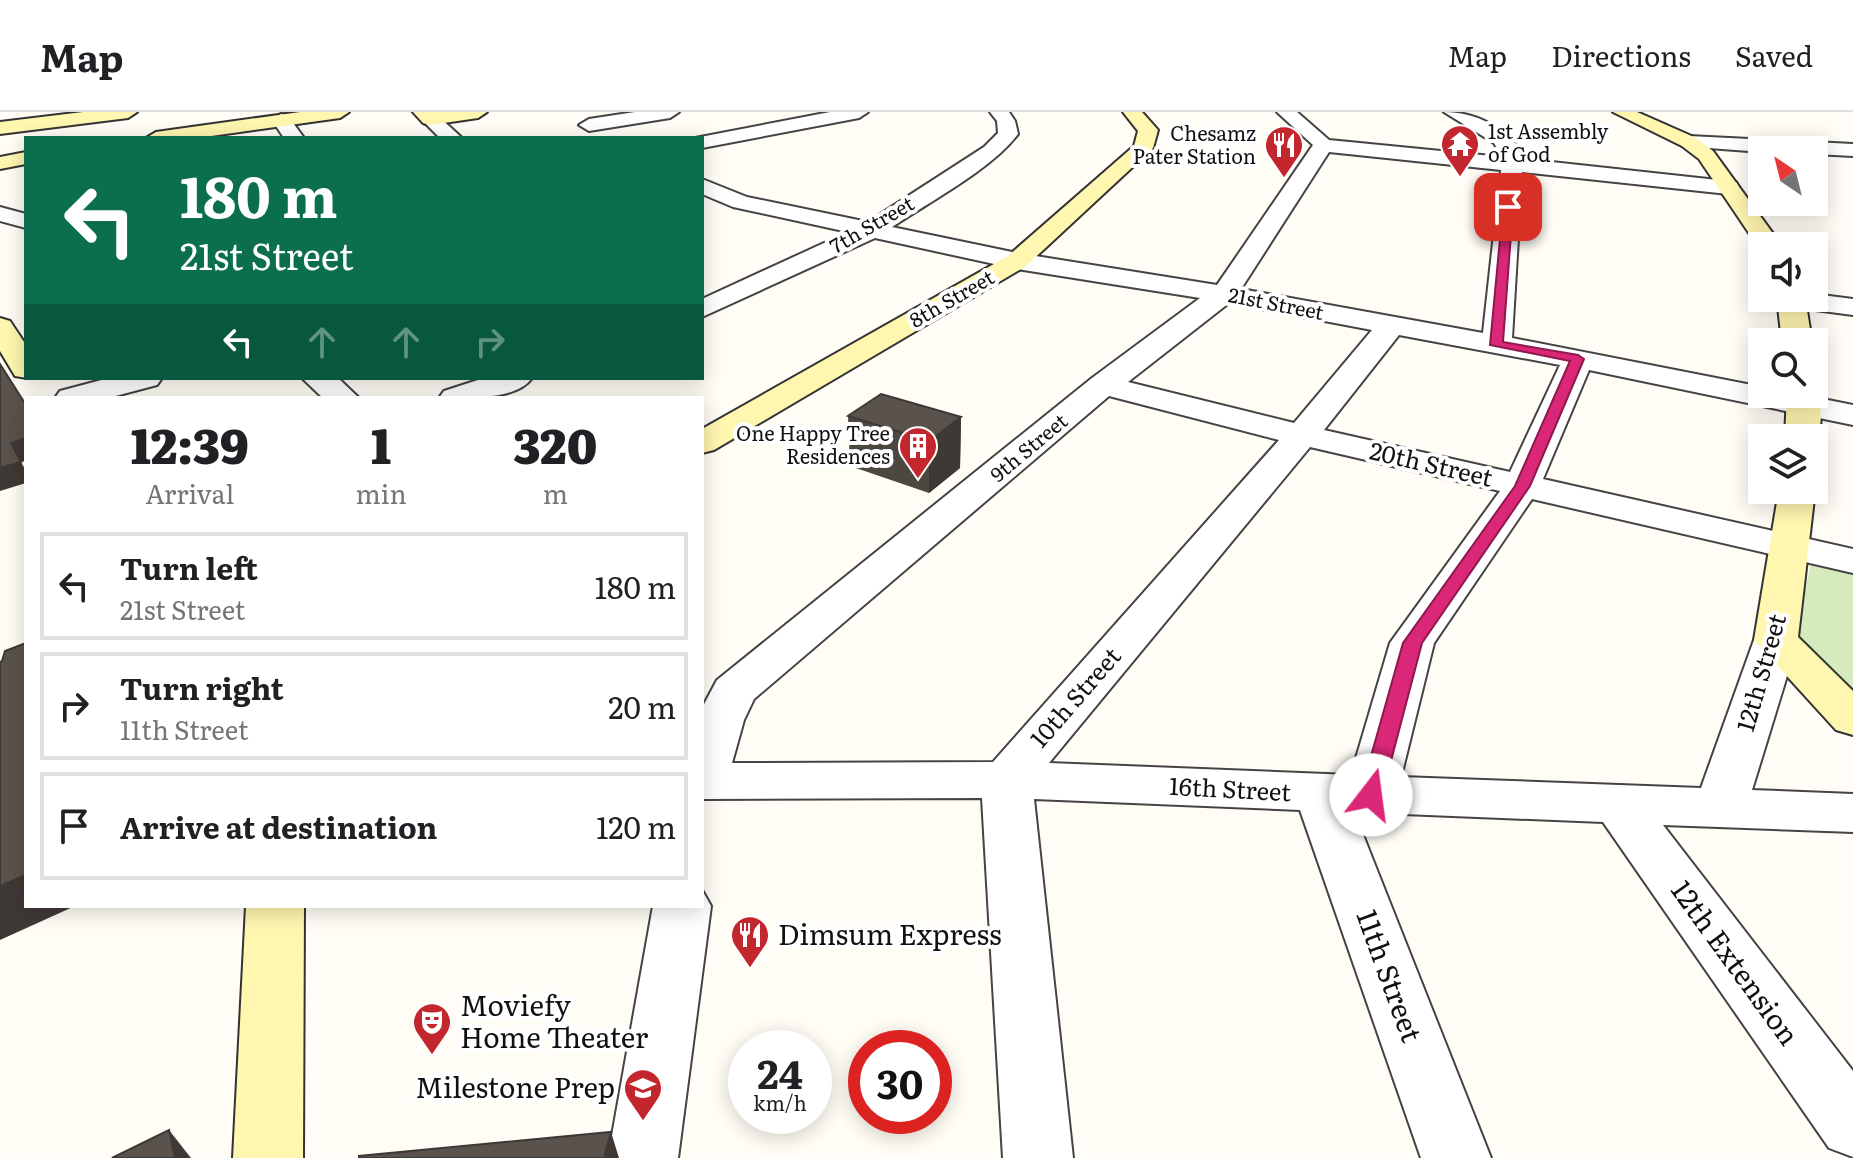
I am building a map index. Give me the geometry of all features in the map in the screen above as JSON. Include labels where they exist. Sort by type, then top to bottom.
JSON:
[{"type":"street","points":[[0,128],[128,112]]},
{"type":"street","points":[[167,136],[277,116],[340,112]]},
{"type":"street","points":[[426,115],[478,112]]},
{"type":"street","points":[[567,112],[608,136]]},
{"type":"street","points":[[589,125],[670,112]]},
{"type":"street","points":[[704,142],[859,112]]},
{"type":"street","name":"7th Street","points":[[704,308],[870,231],[999,145],[1008,134],[1008,127],[999,112]]},
{"type":"street","name":"8th Street","points":[[704,442],[1017,261],[1143,148],[1148,130],[1132,112]]},
{"type":"street","points":[[1286,112],[1323,145],[1728,187]]},
{"type":"street","points":[[1453,112],[1512,148],[1497,345]]},
{"type":"street","points":[[1622,112],[1689,142],[1706,155],[1760,232]]},
{"type":"street","points":[[426,115],[450,136]]},
{"type":"street","points":[[277,116],[292,136]]},
{"type":"street","points":[[1785,126],[1793,136]]},
{"type":"street","points":[[1689,142],[1748,145]]},
{"type":"street","name":"9th Street","points":[[704,774],[720,720],[734,691],[1103,385],[1224,294],[1323,145]]},
{"type":"street","points":[[1828,149],[1853,150]]},
{"type":"street","points":[[0,163],[24,158]]},
{"type":"street","name":"21st Street","points":[[704,187],[741,202],[1017,261],[1224,294],[1748,390]]},
{"type":"street","points":[[704,214],[741,202]]},
{"type":"street","points":[[0,214],[24,220]]},
{"type":"street","points":[[1828,304],[1853,307]]},
{"type":"street","name":"10th Street","points":[[1006,780],[1302,435],[1391,326]]},
{"type":"street","points":[[0,327],[24,366]]},
{"type":"street","points":[[1346,795],[1412,643],[1522,486],[1578,359]]},
{"type":"street","points":[[78,396],[138,380]]},
{"type":"street","points":[[320,380],[340,396]]},
{"type":"street","points":[[461,396],[510,380]]},
{"type":"street","name":"20th Street","points":[[1103,385],[1302,435],[1853,561]]},
{"type":"street","name":"21st Street","points":[[1828,407],[1853,415]]},
{"type":"street","name":"12th Street","points":[[1721,806],[1776,640],[1795,504]]},
{"type":"street","points":[[1776,640],[1853,719]]},
{"type":"street","points":[[1006,780],[1038,1158]]},
{"type":"street","name":"16th Street","points":[[704,781],[1006,780],[1853,813]]},
{"type":"street","name":"11th Street","points":[[1346,795],[1456,1158]]},
{"type":"street","name":"12th Extension","points":[[1617,802],[1853,1125]]},
{"type":"street","points":[[268,1158],[275,908]]},
{"type":"street","points":[[643,1158],[682,908]]},
{"type":"green space","points":[[1812,557],[1853,569],[1853,692],[1796,636]]},
{"type":"building","points":[[0,364],[24,402],[24,439],[11,443],[21,462],[0,468]]},
{"type":"building","points":[[881,394],[961,417],[929,441],[848,416]]},
{"type":"building","points":[[24,644],[24,876],[0,886],[0,662],[5,651]]},
{"type":"building","points":[[169,1130],[175,1158],[112,1158]]},
{"type":"building","points":[[611,1132],[604,1158],[359,1158],[359,1156]]},
{"type":"place","name":"1st Assembly of God","points":[[1460,178]]},
{"type":"place","name":"Chesamz Pater Station","points":[[1284,179]]},
{"type":"place","name":"One Happy Tree Residences","points":[[918,480]]},
{"type":"place","name":"Dimsum Express","points":[[750,969]]},
{"type":"place","name":"Moviefy Home Theater","points":[[432,1056]]},
{"type":"place","name":"Milestone Prep","points":[[643,1122]]},
{"type":"route","points":[[1371,795],[1412,643],[1522,486],[1578,359],[1497,345],[1508,207]]}]
